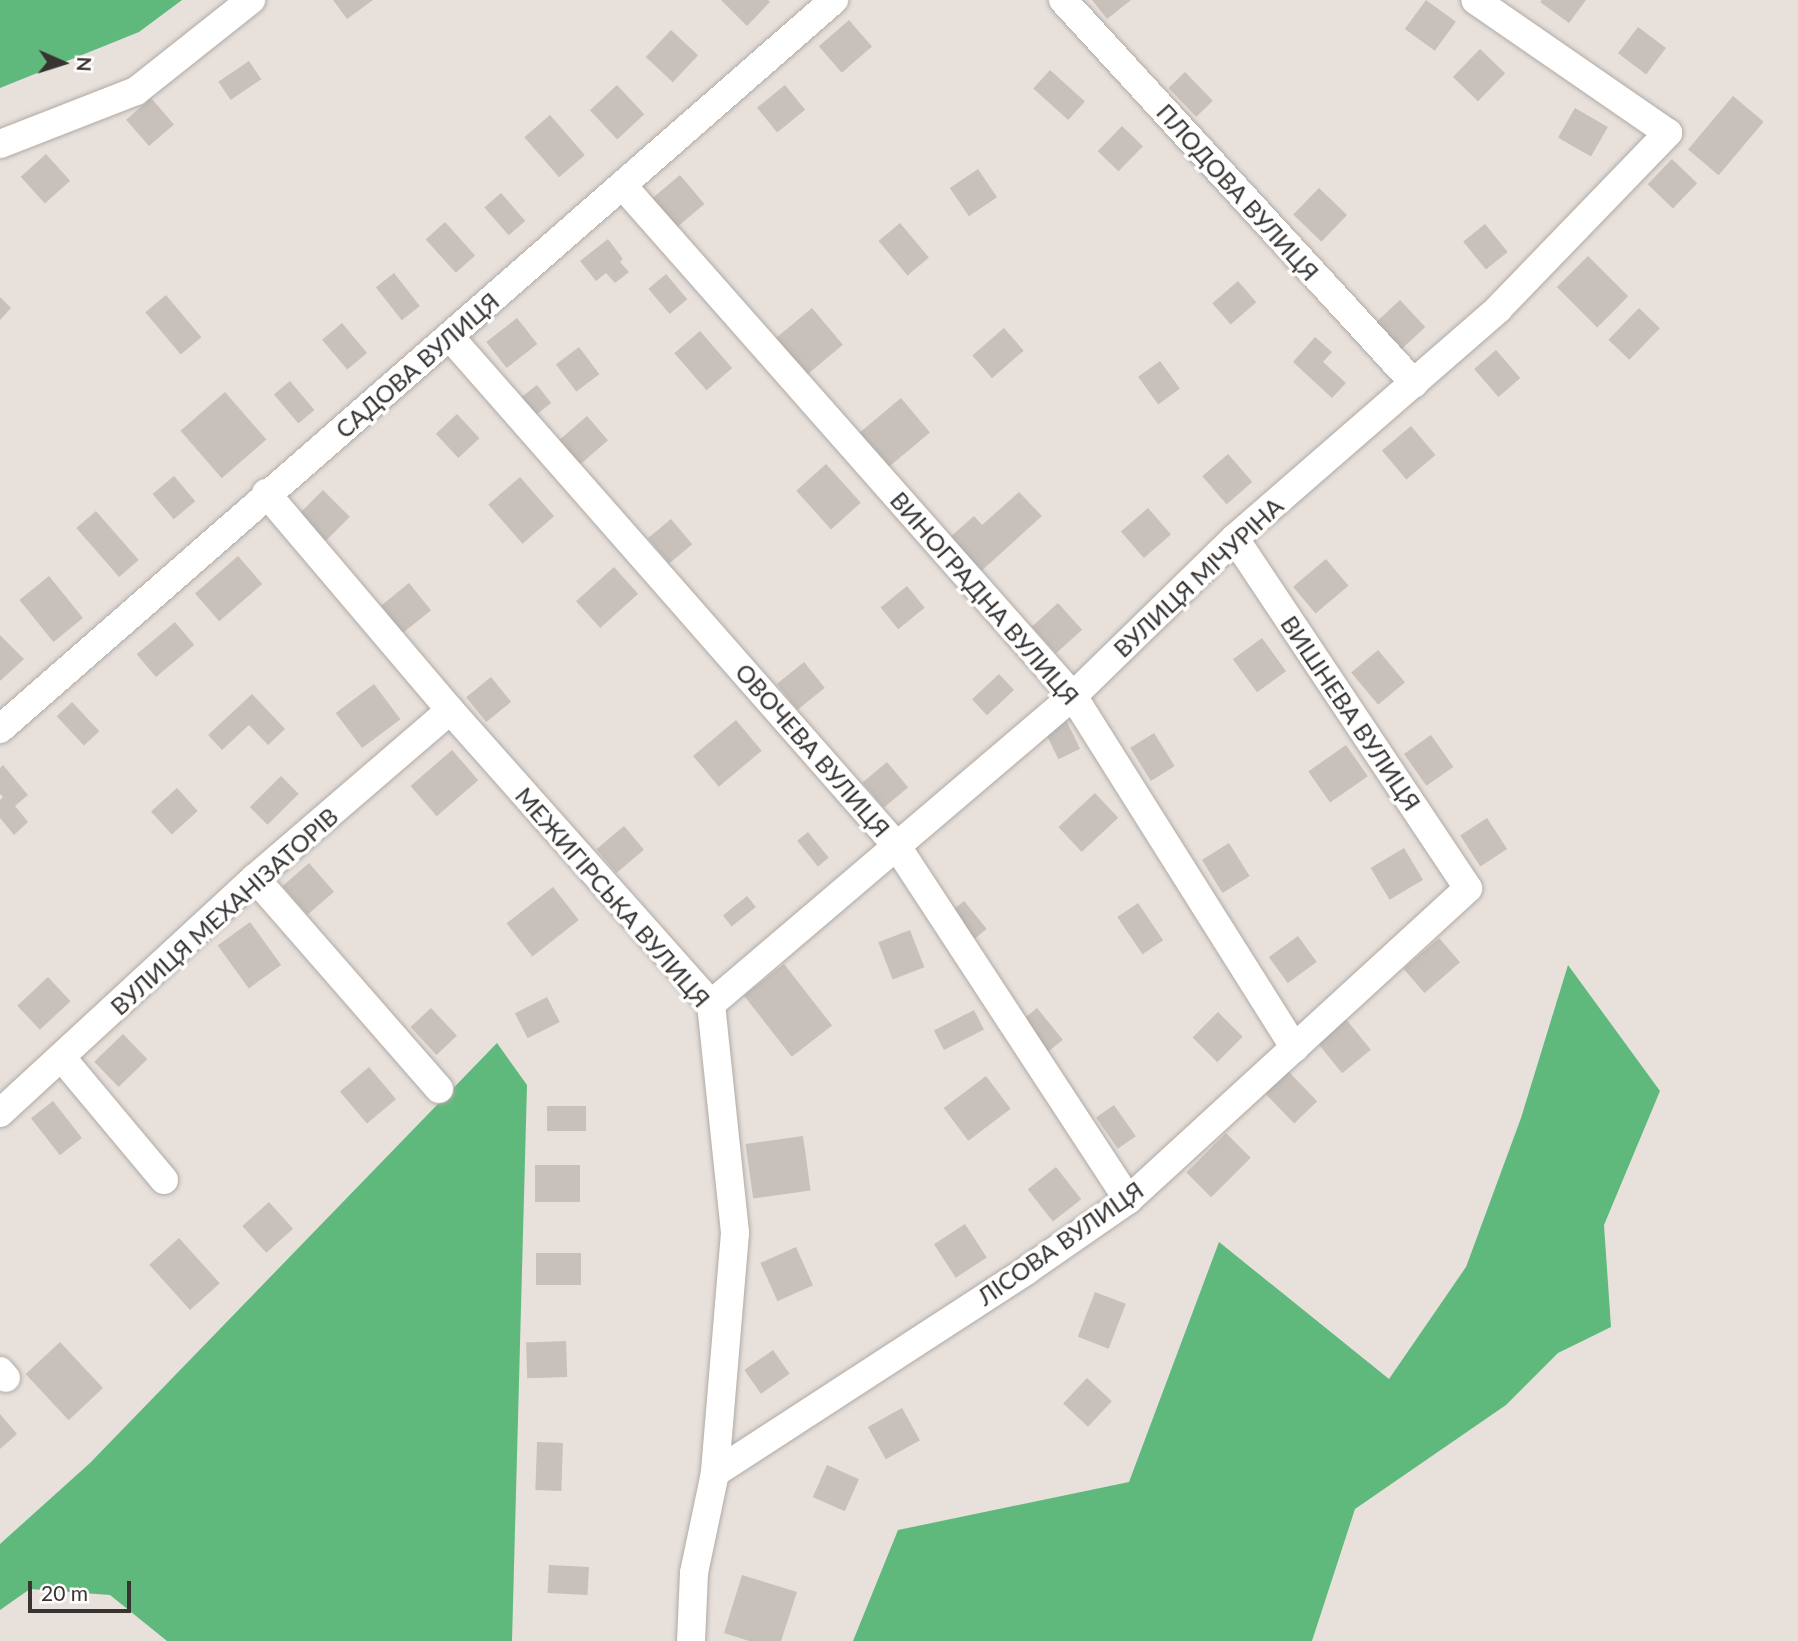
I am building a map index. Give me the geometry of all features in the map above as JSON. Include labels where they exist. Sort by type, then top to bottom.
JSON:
[{"type":"street","points":[[0,144],[136,92],[251,0]]},
{"type":"street","name":"САДОВА ВУЛИЦЯ","points":[[0,729],[834,0]]},
{"type":"street","name":"ПЛОДОВА ВУЛИЦЯ","points":[[1063,0],[1413,383]]},
{"type":"street","name":"ВУЛИЦЯ МІЧУРІНА","points":[[711,1004],[1073,696],[1235,538],[1498,309],[1668,133],[1475,0]]},
{"type":"street","name":"ВИНОГРАДНА ВУЛИЦЯ","points":[[623,186],[1073,696],[1295,1048]]},
{"type":"street","name":"ОВОЧЕВА ВУЛИЦЯ","points":[[450,337],[896,845],[1128,1200]]},
{"type":"street","name":"МЕЖИГІРСЬКА ВУЛИЦЯ","points":[[267,493],[450,710],[711,1004],[735,1233],[715,1473],[694,1573],[691,1641]]},
{"type":"street","name":"ВИШНЕВА ВУЛИЦЯ","points":[[1235,538],[1468,888]]},
{"type":"street","name":"ВУЛИЦЯ МЕХАНІЗАТОРІВ","points":[[0,1113],[255,878],[450,710]]},
{"type":"street","points":[[255,878],[439,1089]]},
{"type":"street","name":"ЛІСОВА ВУЛИЦЯ","points":[[715,1473],[1027,1270],[1128,1200],[1468,888]]},
{"type":"street","points":[[62,1058],[164,1180]]},
{"type":"green space","points":[[0,0],[182,0],[139,32],[0,88]]},
{"type":"green space","points":[[1568,965],[1660,1091],[1604,1225],[1611,1327],[1558,1353],[1506,1405],[1355,1509],[1312,1641],[853,1641],[898,1530],[1129,1482],[1219,1242],[1389,1379],[1466,1267],[1521,1118]]},
{"type":"green space","points":[[497,1043],[527,1085],[512,1641],[167,1641],[110,1595],[30,1589],[0,1610],[0,1544],[90,1463]]},
{"type":"building","points":[[333,0],[373,0],[347,19]]},
{"type":"building","points":[[721,0],[768,0],[770,2],[747,26]]},
{"type":"building","points":[[1092,0],[1131,0],[1107,19]]},
{"type":"building","points":[[1426,0],[1456,22],[1435,51],[1405,29]]},
{"type":"building","points":[[1586,0],[1569,23],[1540,2]]},
{"type":"building","points":[[849,20],[872,46],[842,73],[819,46]]},
{"type":"building","points":[[1638,27],[1666,48],[1646,74],[1618,53]]},
{"type":"building","points":[[671,30],[698,55],[673,82],[646,57]]},
{"type":"building","points":[[1480,49],[1505,73],[1478,101],[1453,77]]},
{"type":"building","points":[[249,61],[261,79],[231,100],[218,82]]},
{"type":"building","points":[[1050,70],[1085,101],[1068,120],[1033,89]]},
{"type":"building","points":[[1185,72],[1213,101],[1196,117],[1168,88]]},
{"type":"building","points":[[617,85],[644,114],[617,139],[590,110]]},
{"type":"building","points":[[785,85],[805,110],[777,133],[757,108]]},
{"type":"building","points":[[1733,96],[1764,122],[1719,175],[1688,150]]},
{"type":"building","points":[[151,98],[174,124],[149,146],[126,120]]},
{"type":"building","points":[[1575,108],[1608,127],[1591,156],[1558,137]]},
{"type":"building","points":[[550,115],[585,155],[559,177],[524,137]]},
{"type":"building","points":[[1122,126],[1143,146],[1119,171],[1098,151]]},
{"type":"building","points":[[46,154],[70,181],[45,204],[21,177]]},
{"type":"building","points":[[1672,159],[1697,183],[1673,208],[1648,184]]},
{"type":"building","points":[[978,169],[997,197],[969,216],[950,188]]},
{"type":"building","points":[[680,175],[704,204],[677,227],[652,198]]},
{"type":"building","points":[[1319,188],[1347,215],[1321,242],[1293,215]]},
{"type":"building","points":[[501,193],[525,221],[509,235],[484,207]]},
{"type":"building","points":[[445,222],[475,255],[456,273],[426,239]]},
{"type":"building","points":[[900,223],[929,257],[907,275],[879,241]]},
{"type":"building","points":[[1485,224],[1508,252],[1486,270],[1463,242]]},
{"type":"building","points":[[608,239],[623,259],[620,262],[629,272],[615,283],[606,273],[596,281],[580,261]]},
{"type":"building","points":[[1588,256],[1628,296],[1597,327],[1557,287]]},
{"type":"building","points":[[394,273],[420,306],[402,320],[376,287]]},
{"type":"building","points":[[666,274],[687,299],[670,314],[648,289]]},
{"type":"building","points":[[1238,281],[1256,302],[1231,324],[1212,303]]},
{"type":"building","points":[[166,295],[201,337],[181,354],[145,312]]},
{"type":"building","points":[[0,297],[11,308],[0,320]]},
{"type":"building","points":[[1400,300],[1425,327],[1402,349],[1377,322]]},
{"type":"building","points":[[812,308],[843,345],[806,376],[775,339]]},
{"type":"building","points":[[1639,308],[1660,328],[1629,360],[1608,340]]},
{"type":"building","points":[[517,318],[537,344],[507,368],[486,342]]},
{"type":"building","points":[[342,323],[367,353],[347,370],[322,340]]},
{"type":"building","points":[[1004,328],[1024,351],[992,378],[972,356]]},
{"type":"building","points":[[700,331],[732,368],[706,390],[674,353]]},
{"type":"building","points":[[1315,337],[1332,352],[1323,362],[1346,383],[1332,398],[1293,362]]},
{"type":"building","points":[[579,347],[599,374],[576,392],[556,364]]},
{"type":"building","points":[[1496,350],[1520,378],[1498,397],[1474,369]]},
{"type":"building","points":[[1160,361],[1180,389],[1158,404],[1138,377]]},
{"type":"building","points":[[290,381],[314,410],[298,424],[274,394]]},
{"type":"building","points":[[537,385],[551,403],[528,421],[514,403]]},
{"type":"building","points":[[225,392],[266,440],[222,478],[180,431]]},
{"type":"building","points":[[901,398],[930,432],[888,468],[859,433]]},
{"type":"building","points":[[457,414],[480,438],[458,458],[436,434]]},
{"type":"building","points":[[587,416],[608,440],[578,466],[557,442]]},
{"type":"building","points":[[1411,426],[1435,455],[1406,480],[1382,450]]},
{"type":"building","points":[[1228,454],[1252,482],[1227,504],[1202,476]]},
{"type":"building","points":[[826,464],[861,503],[831,529],[796,491]]},
{"type":"building","points":[[174,476],[195,501],[174,519],[153,494]]},
{"type":"building","points":[[520,477],[554,516],[522,544],[488,505]]},
{"type":"building","points":[[323,490],[350,517],[325,542],[298,515]]},
{"type":"building","points":[[1019,492],[1042,516],[979,573],[948,539],[974,516],[982,525]]},
{"type":"building","points":[[1148,508],[1171,534],[1144,558],[1121,532]]},
{"type":"building","points":[[96,511],[139,560],[119,577],[76,528]]},
{"type":"building","points":[[671,519],[692,544],[669,564],[648,538]]},
{"type":"building","points":[[238,556],[262,584],[219,621],[195,593]]},
{"type":"building","points":[[1326,559],[1348,586],[1316,613],[1293,587]]},
{"type":"building","points":[[614,567],[638,594],[600,628],[576,601]]},
{"type":"building","points":[[49,576],[83,618],[53,642],[19,600]]},
{"type":"building","points":[[409,583],[431,610],[403,633],[381,606]]},
{"type":"building","points":[[907,586],[925,608],[898,629],[881,607]]},
{"type":"building","points":[[1058,603],[1082,630],[1056,653],[1032,626]]},
{"type":"building","points":[[175,622],[194,645],[156,677],[137,654]]},
{"type":"building","points":[[0,635],[24,659],[0,681]]},
{"type":"building","points":[[1262,638],[1286,671],[1257,692],[1233,659]]},
{"type":"building","points":[[1378,650],[1405,682],[1378,705],[1351,672]]},
{"type":"building","points":[[804,662],[825,688],[798,710],[777,684]]},
{"type":"building","points":[[999,674],[1014,690],[987,715],[972,699]]},
{"type":"building","points":[[491,677],[511,702],[486,722],[466,697]]},
{"type":"building","points":[[374,684],[400,719],[362,748],[336,713]]},
{"type":"building","points":[[252,694],[285,729],[268,745],[249,725],[222,750],[208,735]]},
{"type":"building","points":[[72,702],[99,731],[84,746],[57,716]]},
{"type":"building","points":[[736,720],[762,751],[719,787],[693,756]]},
{"type":"building","points":[[1066,720],[1080,749],[1058,759],[1044,731]]},
{"type":"building","points":[[1154,733],[1175,766],[1151,781],[1130,748]]},
{"type":"building","points":[[1431,735],[1453,767],[1426,786],[1404,754]]},
{"type":"building","points":[[1346,745],[1368,776],[1330,803],[1308,771]]},
{"type":"building","points":[[452,750],[478,780],[437,816],[410,786]]},
{"type":"building","points":[[887,762],[908,787],[884,808],[862,783]]},
{"type":"building","points":[[3,765],[28,795],[15,806],[28,822],[14,835],[0,818],[0,800],[3,797],[0,794],[0,768]]},
{"type":"building","points":[[281,776],[299,794],[268,825],[250,807]]},
{"type":"building","points":[[177,788],[198,811],[172,834],[151,811]]},
{"type":"building","points":[[1095,793],[1118,818],[1082,852],[1058,827]]},
{"type":"building","points":[[1487,818],[1507,849],[1480,866],[1460,835]]},
{"type":"building","points":[[624,826],[644,850],[616,873],[596,849]]},
{"type":"building","points":[[808,832],[829,858],[818,866],[797,841]]},
{"type":"building","points":[[1229,843],[1250,876],[1223,893],[1202,860]]},
{"type":"building","points":[[1404,848],[1423,880],[1390,900],[1371,868]]},
{"type":"building","points":[[309,863],[334,892],[308,915],[283,886]]},
{"type":"building","points":[[553,887],[579,920],[532,956],[507,923]]},
{"type":"building","points":[[747,896],[756,907],[732,926],[723,916]]},
{"type":"building","points":[[964,901],[987,929],[970,943],[947,915]]},
{"type":"building","points":[[1138,903],[1163,940],[1142,954],[1117,917]]},
{"type":"building","points":[[250,922],[281,965],[249,988],[218,946]]},
{"type":"building","points":[[910,930],[924,967],[893,980],[878,942]]},
{"type":"building","points":[[1298,936],[1317,962],[1288,983],[1269,957]]},
{"type":"building","points":[[1439,938],[1460,962],[1425,993],[1404,969]]},
{"type":"building","points":[[784,964],[832,1025],[792,1057],[744,995]]},
{"type":"building","points":[[48,977],[71,1001],[40,1030],[17,1006]]},
{"type":"building","points":[[547,997],[560,1022],[528,1038],[515,1013]]},
{"type":"building","points":[[431,1008],[457,1036],[436,1055],[411,1027]]},
{"type":"building","points":[[1037,1008],[1063,1040],[1048,1052],[1022,1020]]},
{"type":"building","points":[[974,1010],[984,1030],[944,1050],[934,1030]]},
{"type":"building","points":[[1218,1012],[1243,1037],[1217,1062],[1193,1037]]},
{"type":"building","points":[[1345,1018],[1371,1050],[1342,1073],[1316,1041]]},
{"type":"building","points":[[123,1034],[147,1059],[119,1087],[94,1062]]},
{"type":"building","points":[[369,1067],[396,1099],[367,1124],[340,1091]]},
{"type":"building","points":[[1288,1071],[1317,1101],[1294,1123],[1265,1093]]},
{"type":"building","points":[[986,1076],[1011,1109],[968,1141],[944,1108]]},
{"type":"building","points":[[53,1101],[82,1138],[60,1155],[31,1118]]},
{"type":"building","points":[[1114,1105],[1136,1136],[1118,1149],[1096,1118]]},
{"type":"building","points":[[547,1106],[586,1106],[586,1131],[547,1131]]},
{"type":"building","points":[[1226,1133],[1251,1158],[1211,1197],[1186,1173]]},
{"type":"building","points":[[803,1136],[811,1190],[753,1199],[746,1144]]},
{"type":"building","points":[[535,1165],[580,1165],[580,1202],[535,1202]]},
{"type":"building","points":[[1056,1167],[1081,1199],[1053,1221],[1028,1189]]},
{"type":"building","points":[[269,1202],[293,1229],[266,1253],[242,1226]]},
{"type":"building","points":[[965,1224],[987,1258],[956,1278],[934,1244]]},
{"type":"building","points":[[179,1238],[220,1283],[190,1310],[149,1265]]},
{"type":"building","points":[[796,1247],[813,1285],[777,1301],[760,1263]]},
{"type":"building","points":[[536,1253],[581,1253],[581,1285],[536,1285]]},
{"type":"building","points":[[1095,1292],[1126,1304],[1109,1349],[1078,1337]]},
{"type":"building","points":[[566,1341],[567,1377],[527,1378],[526,1342]]},
{"type":"building","points":[[60,1342],[103,1388],[69,1420],[26,1374]]},
{"type":"building","points":[[773,1350],[790,1374],[761,1394],[744,1370]]},
{"type":"building","points":[[1087,1378],[1112,1401],[1088,1427],[1063,1404]]},
{"type":"building","points":[[902,1408],[920,1440],[886,1459],[868,1427]]},
{"type":"building","points":[[0,1414],[17,1434],[0,1449]]},
{"type":"building","points":[[537,1442],[563,1443],[561,1491],[535,1490]]},
{"type":"building","points":[[827,1465],[859,1479],[845,1511],[813,1497]]},
{"type":"building","points":[[549,1565],[589,1567],[587,1595],[548,1593]]},
{"type":"building","points":[[742,1575],[797,1592],[781,1641],[749,1641],[724,1633]]}]
